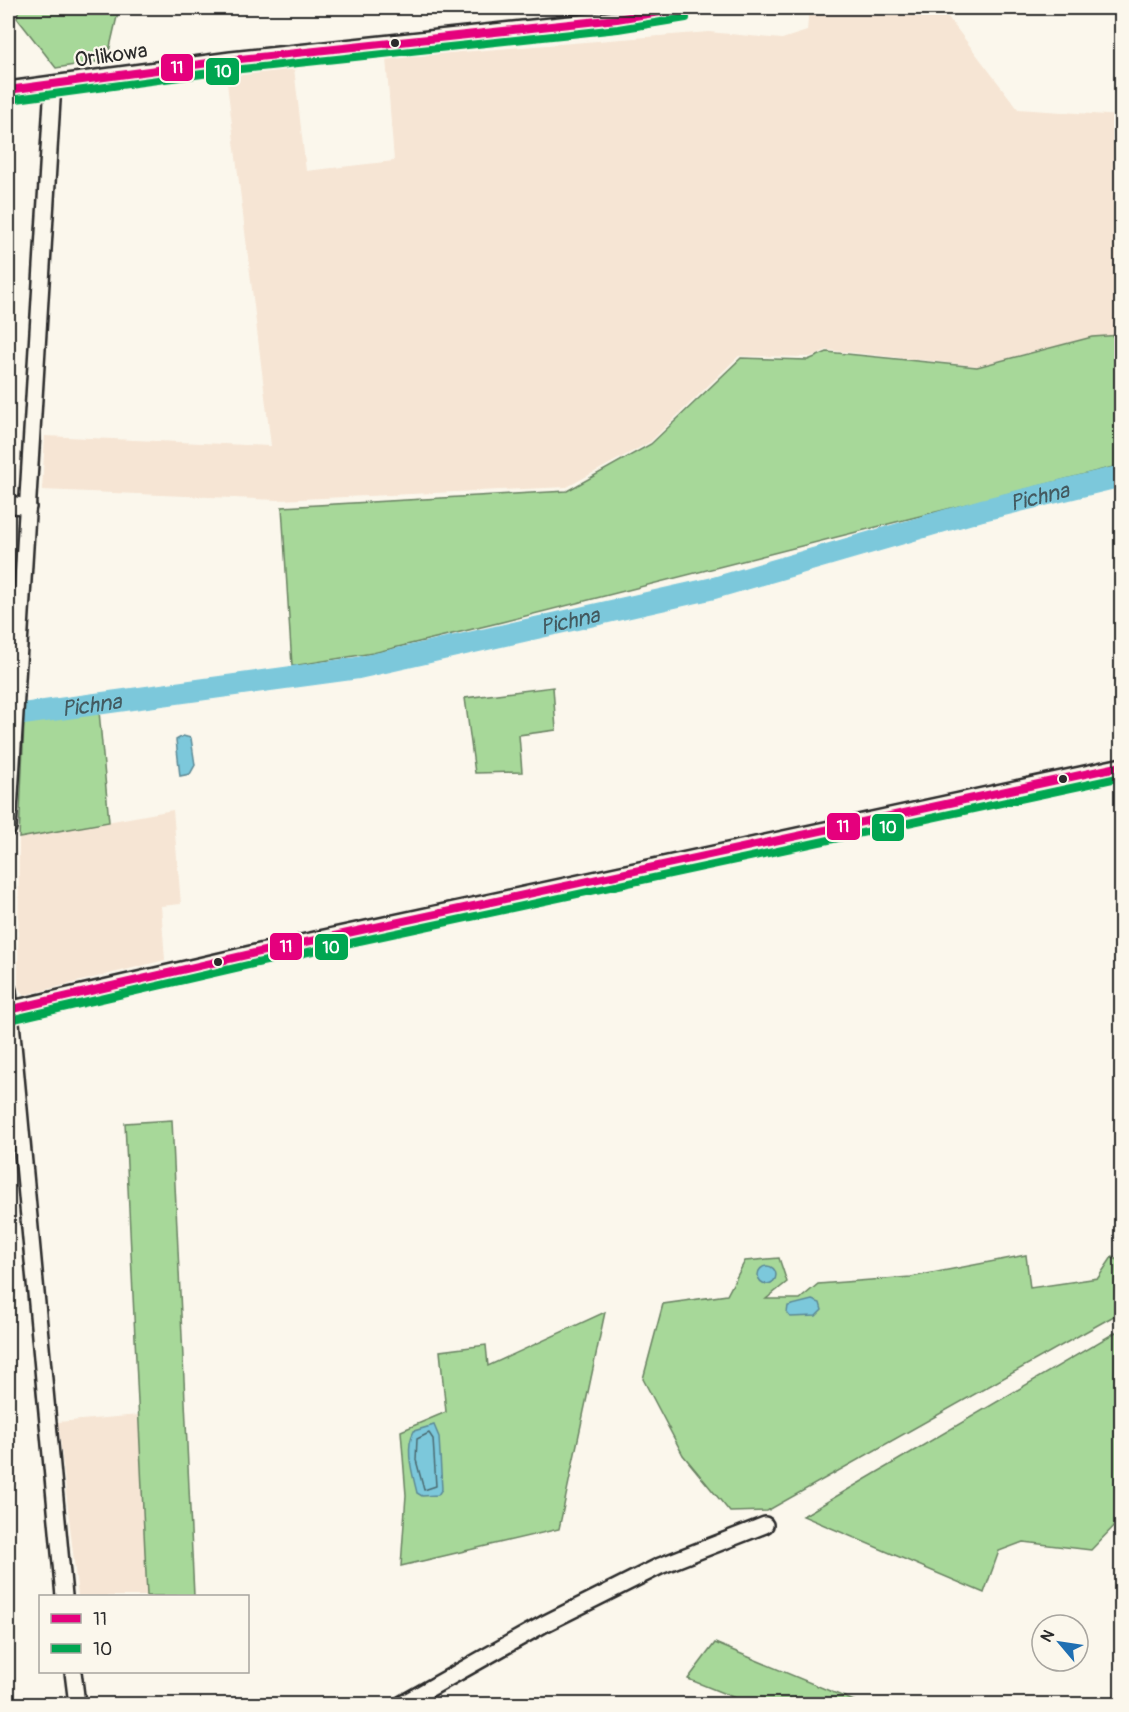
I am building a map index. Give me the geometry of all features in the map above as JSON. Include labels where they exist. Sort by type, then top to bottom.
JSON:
[{"type":"street","name":"Orlikowa","points":[[8,90],[348,46],[652,14],[684,8]]},
{"type":"street","points":[[8,828],[52,84]]},
{"type":"street","points":[[8,504],[28,507]]},
{"type":"street","points":[[8,1010],[313,940],[1122,766]]},
{"type":"street","points":[[8,990],[8,1010],[64,1595]]},
{"type":"street","points":[[402,1704],[544,1624],[660,1566],[765,1525]]},
{"type":"street","points":[[73,1673],[77,1704]]},
{"type":"shaded area","points":[[809,8],[941,8],[1018,109],[1121,116],[1121,335],[1092,337],[978,366],[827,350],[810,357],[739,356],[650,442],[567,487],[278,500],[42,490],[45,436],[271,446],[226,75],[294,68],[306,171],[394,161],[386,58],[709,32],[782,39],[807,31]]},
{"type":"shaded area","points":[[173,810],[181,904],[161,906],[165,960],[25,995],[18,988],[19,838]]},
{"type":"shaded area","points":[[139,1415],[147,1595],[78,1595],[58,1422]]},
{"type":"green space","points":[[19,8],[119,8],[107,60],[56,68],[17,18]]},
{"type":"green space","points":[[1121,335],[1121,465],[498,623],[373,653],[292,666],[282,507],[567,491],[651,444],[741,358],[808,360],[827,352],[977,367],[1092,337]]},
{"type":"green space","points":[[553,687],[556,730],[519,735],[522,772],[475,773],[465,698]]},
{"type":"green space","points":[[99,711],[109,822],[19,838],[24,723]]},
{"type":"green space","points":[[172,1120],[194,1595],[147,1595],[125,1123]]},
{"type":"green space","points":[[1026,1255],[1030,1288],[1098,1278],[1112,1257],[1121,1262],[1121,1312],[767,1511],[730,1512],[683,1455],[643,1379],[663,1304],[727,1295],[745,1261],[779,1258],[787,1282],[766,1299],[800,1299],[818,1284],[911,1277]]},
{"type":"green space","points":[[605,1312],[559,1529],[401,1566],[406,1495],[401,1431],[446,1412],[440,1351],[486,1345],[488,1366]]},
{"type":"green space","points":[[1121,1329],[1121,1519],[1091,1550],[1023,1542],[999,1551],[984,1593],[803,1516]]},
{"type":"green space","points":[[715,1643],[861,1704],[750,1704],[688,1679]]},
{"type":"water","points":[[183,736],[191,738],[195,765],[190,774],[180,776],[176,740]]},
{"type":"water","points":[[767,1266],[775,1271],[776,1275],[771,1283],[767,1284],[759,1279],[758,1275],[763,1267]]},
{"type":"water","points":[[812,1300],[820,1303],[822,1310],[816,1316],[790,1317],[787,1313],[788,1306]]},
{"type":"water","points":[[434,1425],[439,1437],[442,1489],[438,1495],[422,1496],[417,1493],[410,1462],[411,1438],[414,1431]]},
{"type":"waterway","name":"Pichna","points":[[8,716],[358,668],[714,588],[982,510],[1122,476]]},
{"type":"transit line","name":"11","points":[[8,90],[231,60],[617,19],[684,8]]},
{"type":"transit line","name":"10","points":[[9,100],[232,70],[618,29],[686,18]]},
{"type":"transit line","name":"11","points":[[8,1010],[255,953],[1122,766]]},
{"type":"transit line","name":"10","points":[[10,1020],[257,963],[1122,777]]}]
